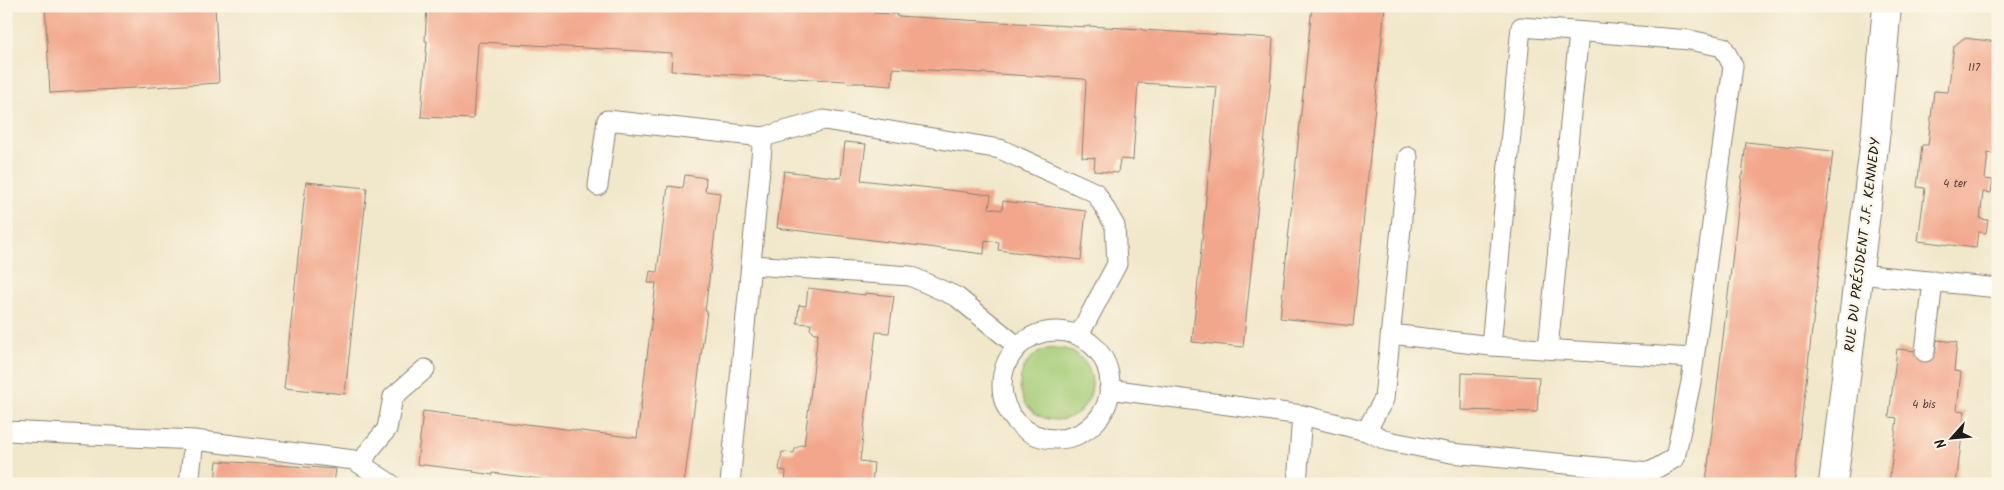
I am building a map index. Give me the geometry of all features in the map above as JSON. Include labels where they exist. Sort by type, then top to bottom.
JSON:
[{"type":"street","name":"RUE DU PRÉSIDENT J.F. KENNEDY","points":[[1833,484],[1876,130],[1887,6]]},
{"type":"lane","points":[[1109,389],[1302,415],[1366,431],[1388,441],[1451,453],[1650,472],[1675,458],[1691,382],[1733,66],[1723,47],[1690,40],[1521,27],[1491,346]]},
{"type":"lane","points":[[1548,349],[1579,32]]},
{"type":"lane","points":[[598,186],[607,120],[763,137],[824,120],[1000,149],[1096,193],[1115,226],[1117,264],[1079,336]]},
{"type":"lane","points":[[730,484],[763,137]]},
{"type":"lane","points":[[1366,431],[1384,399],[1408,157]]},
{"type":"lane","points":[[751,265],[910,276],[957,297],[1017,346]]},
{"type":"lane","points":[[1859,274],[1998,288]]},
{"type":"lane","points":[[1924,352],[1933,281]]},
{"type":"lane","points":[[1046,331],[1063,331],[1079,336],[1094,346],[1105,362],[1110,380],[1108,398],[1101,415],[1088,429],[1072,437],[1053,440],[1035,435],[1019,425],[1007,411],[1002,393],[1002,376],[1007,360],[1017,346],[1030,336],[1046,331]]},
{"type":"lane","points":[[1391,334],[1491,346],[1693,358]]},
{"type":"lane","points":[[375,477],[368,452],[387,429],[392,396],[425,369]]},
{"type":"lane","points":[[1297,484],[1302,415]]},
{"type":"lane","points":[[6,431],[194,440],[354,460],[375,477]]},
{"type":"lane","points":[[189,484],[194,440]]},
{"type":"green space","points":[[1056,348],[1070,351],[1082,358],[1089,370],[1092,384],[1089,398],[1082,410],[1070,417],[1056,420],[1042,417],[1030,410],[1023,398],[1020,384],[1023,370],[1030,358],[1042,351]]},
{"type":"building","points":[[45,6],[215,6],[219,83],[50,93]]},
{"type":"building","points":[[427,6],[874,6],[873,13],[897,14],[896,16],[1273,38],[1270,88],[1243,347],[1192,342],[1217,87],[1138,83],[1133,160],[1120,159],[1118,173],[1094,171],[1095,158],[1082,157],[1086,81],[1084,79],[893,68],[892,86],[849,83],[846,81],[671,71],[672,53],[480,42],[478,44],[473,119],[421,117],[427,41],[425,41]]},
{"type":"building","points":[[1312,6],[1385,6],[1353,326],[1280,318]]},
{"type":"building","points":[[1964,38],[1998,42],[1998,120],[1993,154],[1988,153],[1985,179],[1993,180],[1991,193],[1983,192],[1980,219],[1988,220],[1986,233],[1978,232],[1976,248],[1918,241],[1925,188],[1917,187],[1922,145],[1928,145],[1934,91],[1948,92],[1954,46]]},
{"type":"building","points":[[845,142],[866,144],[861,180],[991,195],[989,208],[1002,210],[1003,201],[1086,211],[1081,260],[998,250],[999,242],[985,240],[984,254],[777,228],[784,171],[841,178]]},
{"type":"building","points":[[1746,142],[1833,151],[1794,484],[1706,482]]},
{"type":"building","points":[[685,175],[706,178],[705,191],[720,193],[705,311],[707,311],[684,484],[580,484],[493,473],[493,475],[417,464],[423,411],[637,438],[656,283],[648,283],[650,271],[657,272],[668,186],[683,188]]},
{"type":"building","points":[[306,182],[367,188],[345,394],[284,388]]},
{"type":"building","points":[[808,288],[865,295],[865,293],[894,296],[889,333],[876,332],[860,461],[874,463],[872,484],[785,484],[786,471],[779,470],[782,452],[794,453],[795,449],[801,445],[804,446],[818,333],[814,333],[810,329],[811,324],[797,323],[799,305],[806,306]]},
{"type":"building","points":[[1937,340],[1957,342],[1954,371],[1961,372],[1957,410],[1965,411],[1956,484],[1889,484],[1897,418],[1889,417],[1897,349],[1935,353]]},
{"type":"building","points":[[1462,373],[1539,377],[1537,412],[1461,410]]},
{"type":"building","points":[[217,461],[336,469],[334,484],[215,484]]}]
